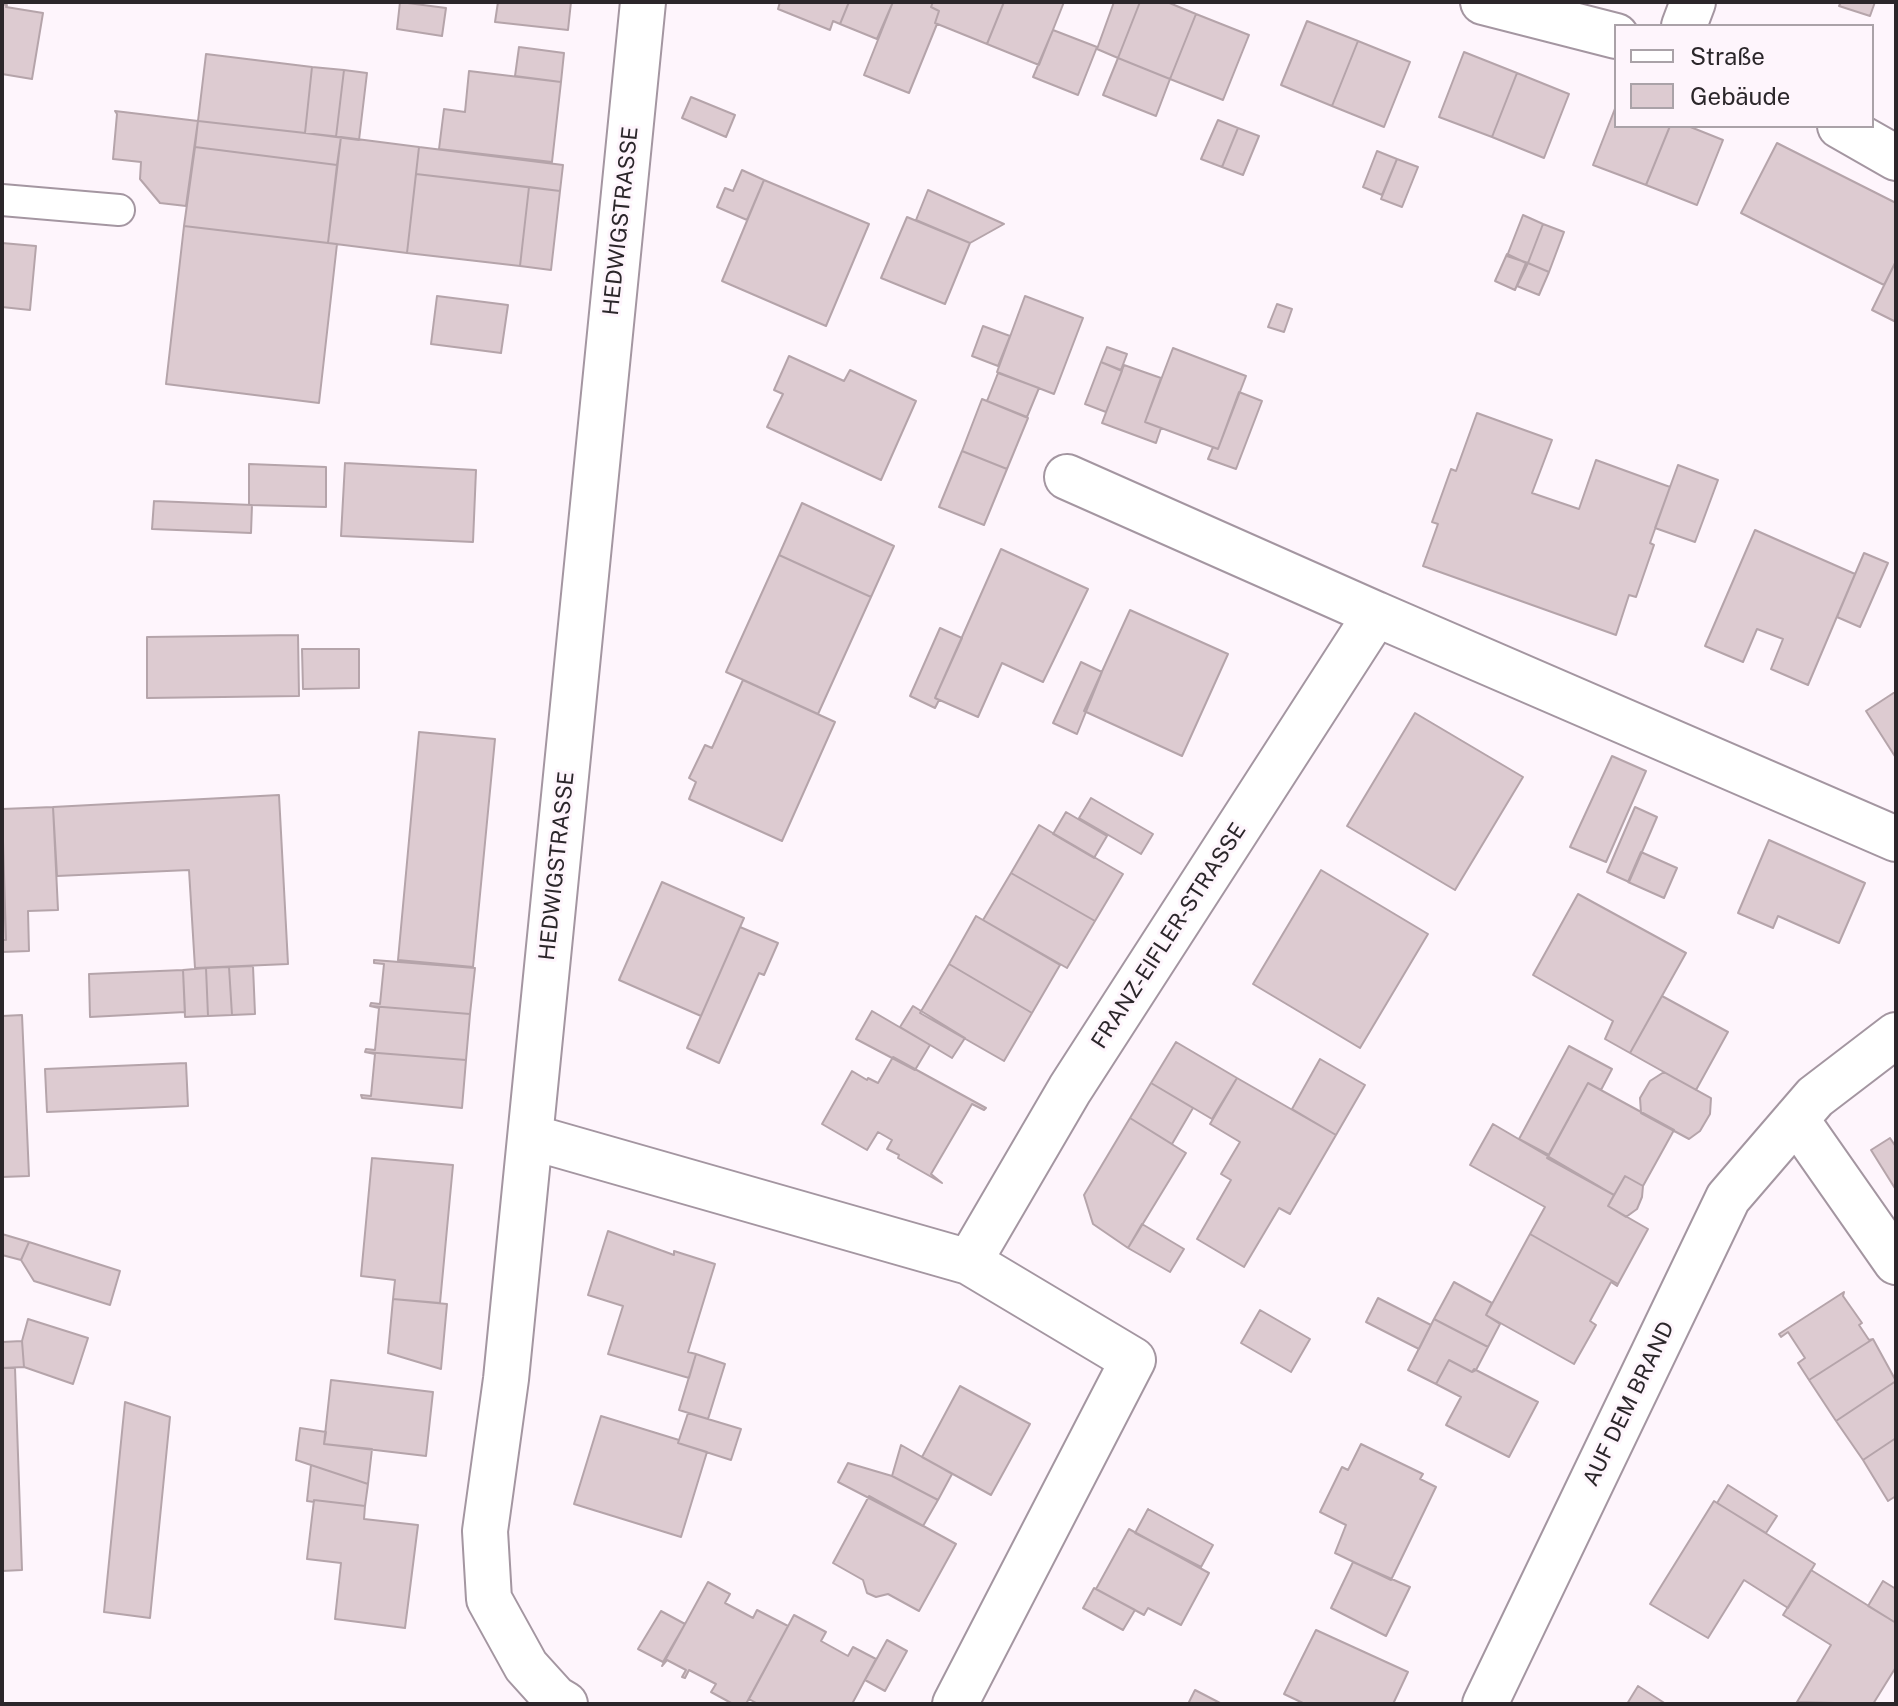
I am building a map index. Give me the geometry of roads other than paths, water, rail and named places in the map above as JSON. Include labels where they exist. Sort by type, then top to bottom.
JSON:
[{"type":"street","name":"HEDWIGSTRASSE","points":[[565,1704],[555,1698],[526,1666],[489,1599],[485,1531],[506,1379],[643,2]]},
{"type":"street","points":[[1483,2],[1614,35]]},
{"type":"street","points":[[1685,24],[1693,2]]},
{"type":"street","points":[[1844,128],[1896,158]]},
{"type":"street","points":[[1067,477],[1896,839]]},
{"type":"street","name":"FRANZ-EIFLER-STRASSE","points":[[969,1262],[1070,1089],[1376,614]]},
{"type":"street","name":"AUF DEM BRAND","points":[[1485,1704],[1728,1198],[1815,1097],[1896,1035]]},
{"type":"street","points":[[1796,1119],[1896,1262]]},
{"type":"street","points":[[531,1137],[969,1262],[1133,1360],[955,1704]]},
{"type":"lane","points":[[2,200],[119,210]]}]
